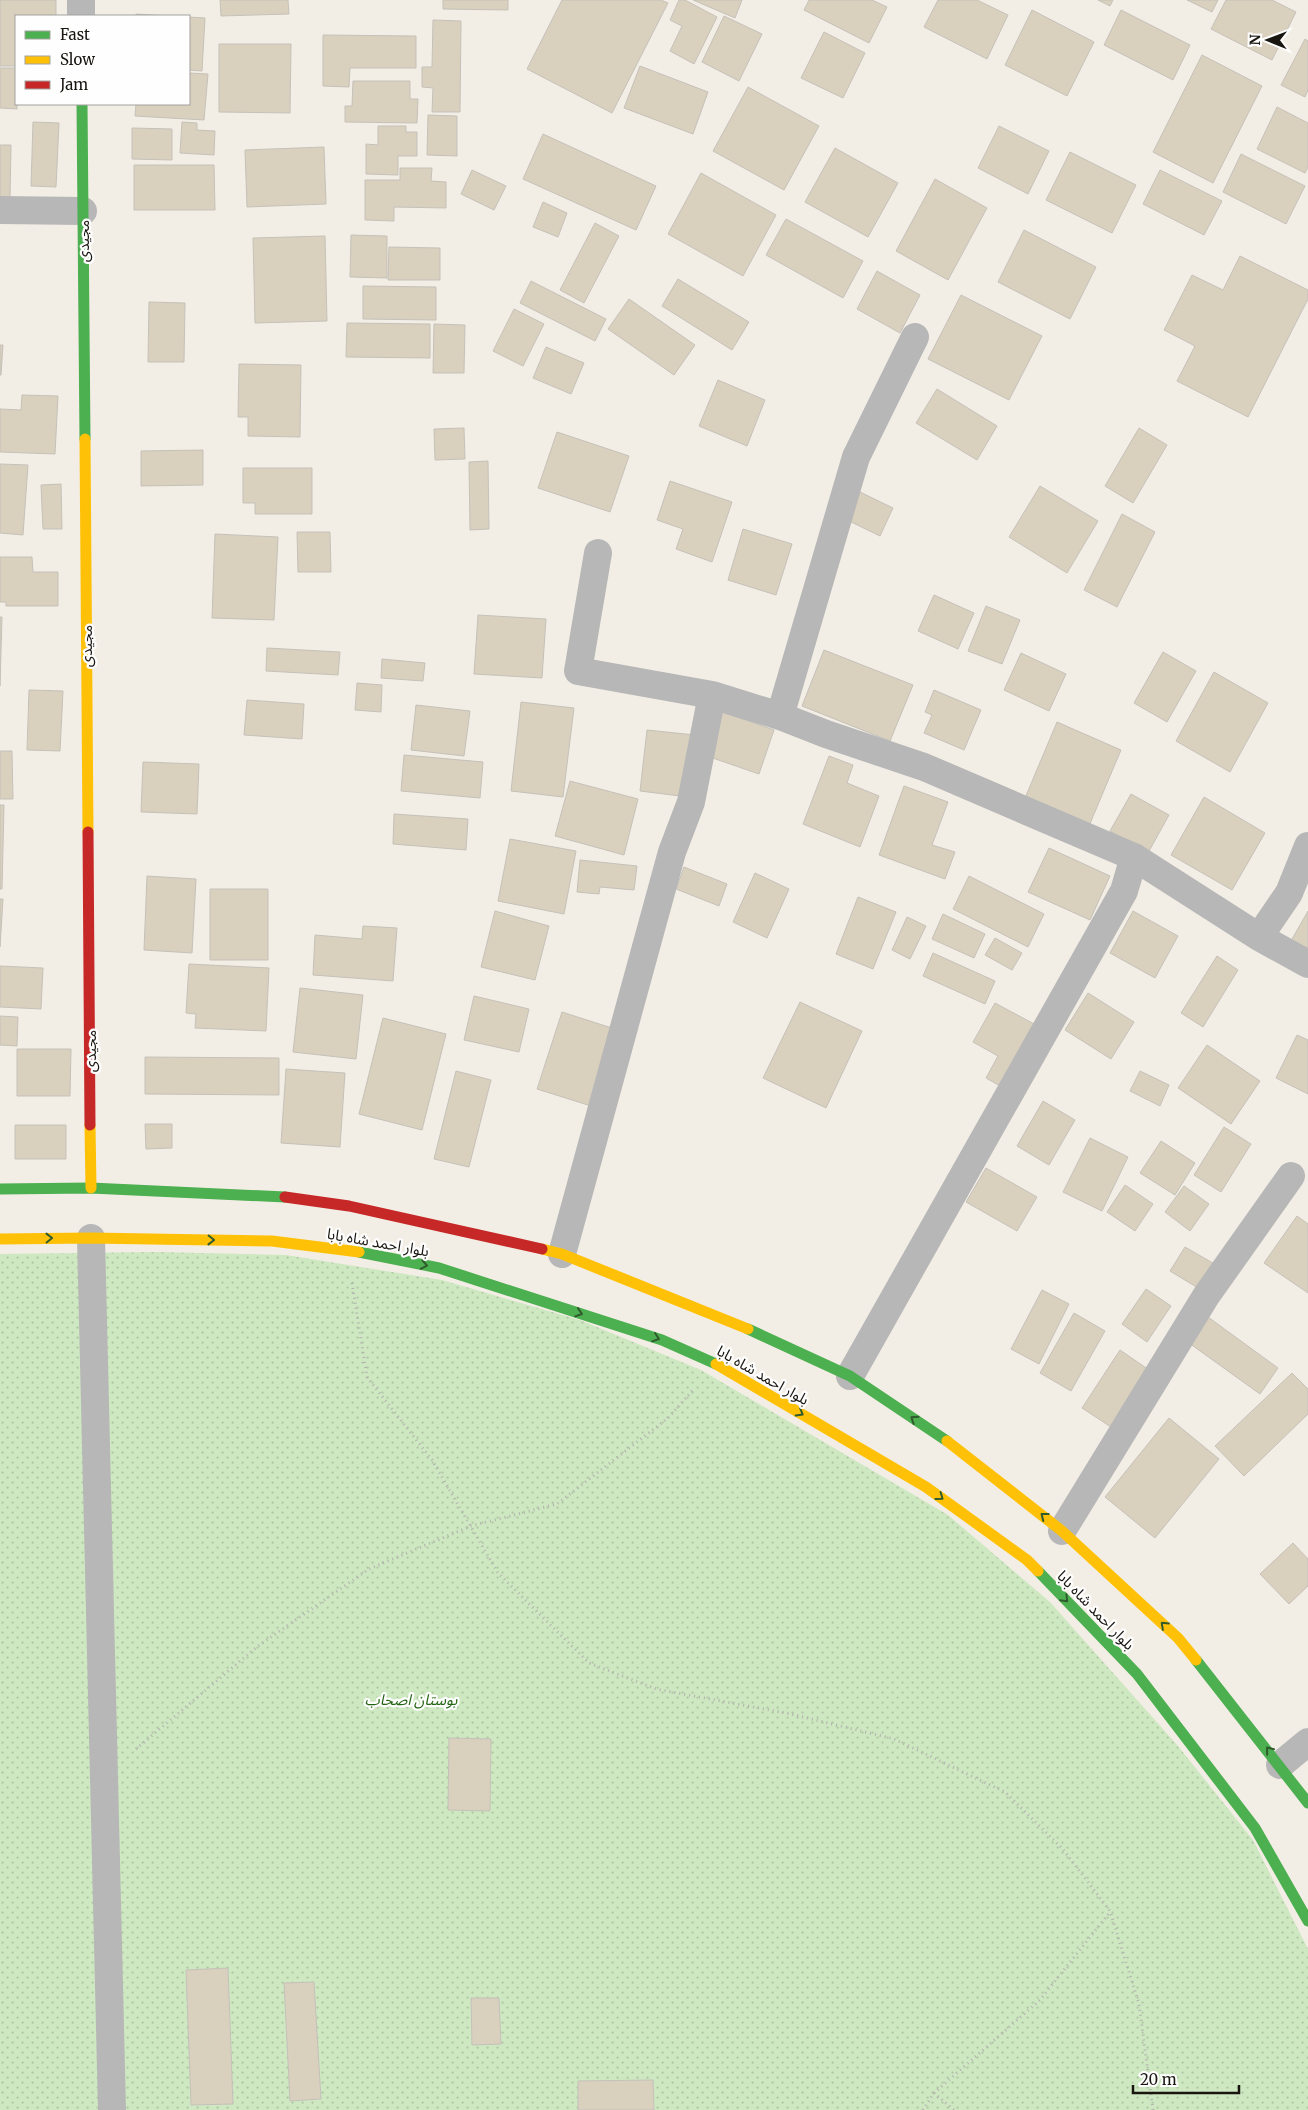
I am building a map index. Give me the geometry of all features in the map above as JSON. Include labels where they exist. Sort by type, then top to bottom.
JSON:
[{"type":"main road","name":"مجیدی","points":[[82,105],[91,1188]]},
{"type":"main road","name":"بلوار احمد شاه بابا","points":[[0,1189],[91,1188],[271,1195],[349,1206],[562,1254],[732,1322],[850,1376],[950,1443],[1062,1531],[1178,1638],[1280,1764],[1308,1803]]},
{"type":"main road","name":"بلوار احمد شاه بابا","points":[[0,1239],[92,1238],[272,1242],[347,1250],[438,1268],[662,1340],[716,1364],[926,1487],[1027,1560],[1137,1674],[1255,1828],[1308,1922]]},
{"type":"street","points":[[81,0],[81,15]]},
{"type":"street","points":[[0,210],[83,211]]},
{"type":"street","points":[[780,716],[856,457],[915,337]]},
{"type":"street","points":[[598,553],[578,671],[712,695],[780,716],[826,734],[924,767],[1134,857],[1259,937],[1308,964]]},
{"type":"street","points":[[562,1254],[672,852],[691,802],[712,695]]},
{"type":"street","points":[[1259,937],[1288,893],[1308,846]]},
{"type":"street","points":[[850,1376],[1124,891],[1134,857]]},
{"type":"street","points":[[1062,1531],[1206,1296],[1291,1176]]},
{"type":"street","points":[[92,1238],[112,2110]]},
{"type":"street","points":[[1280,1764],[1308,1742]]},
{"type":"path","points":[[347,1250],[367,1377],[432,1460],[498,1573],[589,1663],[656,1689],[791,1714],[894,1739],[1005,1792],[1062,1848],[1110,1911],[1139,2004],[1154,2109]]},
{"type":"path","points":[[104,1775],[258,1646],[369,1569],[471,1526],[557,1504],[668,1418],[716,1364]]},
{"type":"path","points":[[923,2110],[934,2093],[1040,2000],[1110,1911]]},
{"type":"path","points":[[934,2093],[954,2110]]},
{"type":"green space","name":"بوستان اصحاب","points":[[156,1252],[286,1255],[442,1280],[580,1320],[701,1370],[948,1515],[1050,1602],[1178,1746],[1253,1840],[1308,1949],[1308,2110],[0,2110],[0,1254]]},
{"type":"building","points":[[0,0],[56,0],[56,15],[15,15],[15,66],[0,66]]},
{"type":"building","points":[[220,0],[288,0],[289,14],[221,16]]},
{"type":"building","points":[[443,0],[508,0],[508,10],[443,9]]},
{"type":"building","points":[[562,0],[661,0],[668,3],[612,113],[527,69]]},
{"type":"building","points":[[679,0],[685,0],[717,17],[694,64],[670,51],[682,26],[670,20]]},
{"type":"building","points":[[693,0],[742,0],[735,18]]},
{"type":"building","points":[[809,0],[872,0],[887,7],[869,43],[804,10]]},
{"type":"building","points":[[938,0],[977,0],[1008,15],[987,59],[924,27]]},
{"type":"building","points":[[1098,0],[1113,0],[1110,6]]},
{"type":"building","points":[[1187,0],[1218,0],[1212,12]]},
{"type":"building","points":[[1226,0],[1272,0],[1296,12],[1272,60],[1211,29]]},
{"type":"building","points":[[1032,10],[1094,42],[1067,96],[1005,65]]},
{"type":"building","points":[[1121,10],[1190,45],[1173,80],[1104,45]]},
{"type":"building","points":[[724,16],[762,34],[739,81],[702,62]]},
{"type":"building","points":[[190,17],[205,18],[202,71],[190,70]]},
{"type":"building","points":[[433,20],[461,21],[460,112],[432,112],[433,88],[422,87],[422,67],[432,67]]},
{"type":"building","points":[[824,32],[865,53],[843,98],[801,78]]},
{"type":"building","points":[[323,35],[416,36],[416,68],[350,68],[349,87],[323,86]]},
{"type":"building","points":[[1305,39],[1308,41],[1308,90],[1305,97],[1281,85]]},
{"type":"building","points":[[219,44],[291,44],[290,113],[219,112]]},
{"type":"building","points":[[1202,55],[1262,86],[1213,183],[1153,152]]},
{"type":"building","points":[[640,66],[708,92],[693,134],[624,108]]},
{"type":"building","points":[[0,68],[15,68],[15,105],[17,105],[17,109],[0,108]]},
{"type":"building","points":[[190,73],[208,74],[204,120],[135,116],[136,105],[190,105]]},
{"type":"building","points":[[353,81],[410,81],[410,99],[418,99],[417,123],[345,122],[345,106],[352,106]]},
{"type":"building","points":[[748,87],[819,126],[784,190],[713,151]]},
{"type":"building","points":[[1277,107],[1308,123],[1308,167],[1305,173],[1257,149]]},
{"type":"building","points":[[428,115],[457,116],[457,156],[427,155]]},
{"type":"building","points":[[33,122],[59,123],[56,187],[31,186]]},
{"type":"building","points":[[182,122],[197,123],[197,130],[215,131],[214,155],[180,153]]},
{"type":"building","points":[[378,126],[406,126],[406,132],[417,132],[417,156],[398,156],[398,175],[366,174],[366,144],[378,145]]},
{"type":"building","points":[[999,126],[1049,151],[1028,194],[978,168]]},
{"type":"building","points":[[132,128],[172,129],[172,160],[132,159]]},
{"type":"building","points":[[543,134],[656,186],[636,230],[523,179]]},
{"type":"building","points":[[0,145],[11,145],[10,198],[0,198]]},
{"type":"building","points":[[324,147],[326,204],[247,207],[245,150]]},
{"type":"building","points":[[835,148],[898,183],[868,237],[805,202]]},
{"type":"building","points":[[1070,152],[1136,185],[1112,233],[1046,200]]},
{"type":"building","points":[[1241,154],[1305,186],[1286,224],[1223,192]]},
{"type":"building","points":[[134,165],[214,165],[215,210],[134,210]]},
{"type":"building","points":[[400,168],[432,168],[431,181],[446,182],[446,208],[394,207],[394,221],[365,220],[365,180],[400,180]]},
{"type":"building","points":[[472,170],[506,186],[494,210],[461,194]]},
{"type":"building","points":[[1160,170],[1222,201],[1204,235],[1143,204]]},
{"type":"building","points":[[701,173],[776,215],[743,276],[668,234]]},
{"type":"building","points":[[935,179],[987,208],[948,280],[896,251]]},
{"type":"building","points":[[543,202],[567,213],[558,237],[533,227]]},
{"type":"building","points":[[786,219],[863,261],[843,298],[766,255]]},
{"type":"building","points":[[595,223],[619,236],[584,303],[560,290]]},
{"type":"building","points":[[1024,230],[1096,267],[1070,319],[998,282]]},
{"type":"building","points":[[351,235],[387,236],[387,278],[350,277]]},
{"type":"building","points":[[325,236],[327,321],[255,323],[253,238]]},
{"type":"building","points":[[389,247],[440,248],[440,280],[388,280]]},
{"type":"building","points":[[1240,256],[1308,290],[1308,299],[1248,417],[1177,381],[1195,346],[1164,330],[1192,275],[1223,290]]},
{"type":"building","points":[[877,271],[920,295],[900,333],[857,309]]},
{"type":"building","points":[[678,279],[749,322],[732,350],[662,306]]},
{"type":"building","points":[[531,281],[606,319],[595,341],[520,303]]},
{"type":"building","points":[[363,286],[436,287],[436,320],[363,319]]},
{"type":"building","points":[[961,295],[1042,336],[1009,400],[928,359]]},
{"type":"building","points":[[629,299],[695,345],[674,375],[608,329]]},
{"type":"building","points":[[149,302],[185,303],[184,362],[148,362]]},
{"type":"building","points":[[514,309],[544,324],[523,366],[493,351]]},
{"type":"building","points":[[347,323],[430,324],[430,358],[346,357]]},
{"type":"building","points":[[434,324],[465,325],[464,373],[433,373]]},
{"type":"building","points":[[0,345],[3,345],[1,375],[0,375]]},
{"type":"building","points":[[546,347],[584,363],[571,394],[533,378]]},
{"type":"building","points":[[239,364],[301,365],[300,437],[248,436],[248,417],[238,417]]},
{"type":"building","points":[[718,380],[765,400],[747,446],[699,426]]},
{"type":"building","points":[[937,389],[997,426],[977,460],[916,423]]},
{"type":"building","points":[[22,395],[58,396],[55,454],[0,452],[0,409],[21,410]]},
{"type":"building","points":[[464,428],[465,459],[435,460],[434,429]]},
{"type":"building","points":[[1139,428],[1167,445],[1133,503],[1105,486]]},
{"type":"building","points":[[557,432],[629,456],[610,512],[538,488]]},
{"type":"building","points":[[203,450],[203,485],[141,486],[141,451]]},
{"type":"building","points":[[488,461],[489,529],[470,530],[469,462]]},
{"type":"building","points":[[0,464],[28,465],[23,535],[0,533]]},
{"type":"building","points":[[243,468],[312,468],[312,514],[255,514],[255,503],[243,503]]},
{"type":"building","points":[[670,481],[732,502],[712,562],[676,549],[683,529],[657,520]]},
{"type":"building","points":[[61,484],[62,529],[43,529],[41,485]]},
{"type":"building","points":[[1040,486],[1098,521],[1067,573],[1009,537]]},
{"type":"building","points":[[860,492],[893,508],[880,536],[847,520]]},
{"type":"building","points":[[1122,514],[1155,532],[1117,607],[1084,590]]},
{"type":"building","points":[[743,529],[792,544],[776,595],[728,580]]},
{"type":"building","points":[[297,532],[330,532],[331,572],[298,572]]},
{"type":"building","points":[[215,534],[278,537],[274,620],[212,618]]},
{"type":"building","points":[[0,557],[32,557],[33,572],[58,572],[58,606],[6,606],[6,602],[0,602]]},
{"type":"building","points":[[934,595],[974,613],[958,649],[918,631]]},
{"type":"building","points":[[986,606],[1020,620],[1002,664],[968,651]]},
{"type":"building","points":[[478,615],[546,619],[542,678],[474,674]]},
{"type":"building","points":[[0,617],[2,617],[0,686]]},
{"type":"building","points":[[267,648],[340,652],[338,675],[266,671]]},
{"type":"building","points":[[824,650],[913,685],[890,741],[802,706]]},
{"type":"building","points":[[1163,652],[1196,671],[1167,722],[1134,703]]},
{"type":"building","points":[[1021,653],[1066,674],[1049,711],[1004,690]]},
{"type":"building","points":[[382,659],[425,663],[423,681],[381,678]]},
{"type":"building","points":[[1214,672],[1268,703],[1230,772],[1176,741]]},
{"type":"building","points":[[357,683],[382,685],[381,712],[355,710]]},
{"type":"building","points":[[29,690],[63,691],[60,751],[27,750]]},
{"type":"building","points":[[934,690],[981,710],[964,750],[924,733],[932,715],[925,712]]},
{"type":"building","points":[[247,700],[304,704],[302,739],[244,735]]},
{"type":"building","points":[[521,702],[574,708],[563,797],[511,791]]},
{"type":"building","points":[[416,705],[470,711],[464,756],[411,750]]},
{"type":"building","points":[[720,711],[774,730],[759,774],[704,755]]},
{"type":"building","points":[[1057,722],[1121,750],[1089,826],[1025,798]]},
{"type":"building","points":[[647,730],[695,735],[688,797],[640,791]]},
{"type":"building","points":[[0,751],[12,751],[13,799],[0,799]]},
{"type":"building","points":[[404,755],[483,762],[480,798],[401,791]]},
{"type":"building","points":[[829,756],[853,765],[847,783],[879,796],[860,847],[803,824]]},
{"type":"building","points":[[143,762],[199,764],[197,814],[141,812]]},
{"type":"building","points":[[570,781],[638,799],[624,855],[555,836]]},
{"type":"building","points":[[904,786],[948,802],[932,845],[955,852],[945,879],[879,855]]},
{"type":"building","points":[[1131,794],[1169,815],[1148,853],[1110,831]]},
{"type":"building","points":[[1204,797],[1265,833],[1232,890],[1171,855]]},
{"type":"building","points":[[0,805],[4,805],[2,889],[0,889]]},
{"type":"building","points":[[394,814],[468,819],[466,850],[393,844]]},
{"type":"building","points":[[510,839],[576,851],[564,914],[498,901]]},
{"type":"building","points":[[1049,848],[1110,876],[1090,920],[1028,892]]},
{"type":"building","points":[[580,860],[637,866],[634,890],[600,887],[599,894],[577,892]]},
{"type":"building","points":[[684,867],[727,884],[719,906],[676,889]]},
{"type":"building","points":[[755,873],[789,889],[767,938],[733,922]]},
{"type":"building","points":[[147,876],[196,879],[192,953],[144,950]]},
{"type":"building","points":[[969,876],[1044,914],[1028,947],[953,909]]},
{"type":"building","points":[[210,889],[268,889],[268,960],[210,960]]},
{"type":"building","points":[[858,897],[896,912],[873,969],[836,954]]},
{"type":"building","points":[[0,899],[3,899],[0,947]]},
{"type":"building","points":[[495,911],[549,926],[535,980],[481,967]]},
{"type":"building","points":[[1133,911],[1178,936],[1155,978],[1110,953]]},
{"type":"building","points":[[1308,911],[1308,958],[1288,946]]},
{"type":"building","points":[[943,914],[985,934],[974,958],[932,939]]},
{"type":"building","points":[[907,917],[926,926],[910,959],[892,950]]},
{"type":"building","points":[[363,926],[397,928],[393,981],[313,975],[315,935],[362,939]]},
{"type":"building","points":[[995,938],[1022,953],[1012,970],[985,955]]},
{"type":"building","points":[[933,953],[995,981],[985,1004],[923,976]]},
{"type":"building","points":[[1217,956],[1238,970],[1203,1027],[1181,1013]]},
{"type":"building","points":[[189,964],[269,968],[266,1031],[195,1028],[196,1014],[186,1013]]},
{"type":"building","points":[[0,966],[43,968],[41,1009],[0,1007]]},
{"type":"building","points":[[300,988],[363,995],[356,1059],[293,1052]]},
{"type":"building","points":[[1088,993],[1134,1022],[1111,1059],[1065,1030]]},
{"type":"building","points":[[474,996],[529,1009],[519,1052],[464,1040]]},
{"type":"building","points":[[800,1002],[862,1031],[826,1108],[763,1078]]},
{"type":"building","points":[[995,1003],[1036,1025],[1002,1087],[986,1078],[998,1056],[973,1042]]},
{"type":"building","points":[[562,1012],[615,1029],[591,1106],[537,1089]]},
{"type":"building","points":[[0,1016],[18,1017],[17,1046],[0,1045]]},
{"type":"building","points":[[383,1018],[446,1034],[422,1130],[359,1114]]},
{"type":"building","points":[[1297,1035],[1308,1040],[1308,1094],[1276,1078]]},
{"type":"building","points":[[1207,1045],[1260,1081],[1231,1124],[1178,1088]]},
{"type":"building","points":[[17,1049],[71,1049],[70,1096],[17,1096]]},
{"type":"building","points":[[145,1057],[279,1058],[279,1095],[145,1094]]},
{"type":"building","points":[[286,1069],[345,1073],[340,1147],[281,1143]]},
{"type":"building","points":[[456,1071],[491,1080],[469,1167],[434,1159]]},
{"type":"building","points":[[1140,1071],[1169,1085],[1160,1106],[1130,1091]]},
{"type":"building","points":[[1043,1101],[1075,1120],[1049,1165],[1017,1146]]},
{"type":"building","points":[[145,1124],[172,1124],[172,1148],[146,1149]]},
{"type":"building","points":[[15,1125],[66,1125],[66,1159],[15,1159]]},
{"type":"building","points":[[1224,1127],[1251,1144],[1221,1192],[1194,1175]]},
{"type":"building","points":[[1090,1138],[1128,1157],[1102,1211],[1063,1192]]},
{"type":"building","points":[[1161,1141],[1195,1163],[1175,1195],[1140,1173]]},
{"type":"building","points":[[986,1168],[1037,1197],[1017,1231],[966,1202]]},
{"type":"building","points":[[1125,1185],[1153,1204],[1135,1231],[1107,1212]]},
{"type":"building","points":[[1184,1186],[1209,1204],[1190,1231],[1165,1212]]},
{"type":"building","points":[[1297,1216],[1308,1224],[1308,1293],[1264,1263]]},
{"type":"building","points":[[1185,1247],[1218,1266],[1203,1291],[1170,1271]]},
{"type":"building","points":[[1146,1289],[1171,1306],[1147,1342],[1122,1324]]},
{"type":"building","points":[[1042,1290],[1069,1304],[1039,1364],[1011,1349]]},
{"type":"building","points":[[1074,1313],[1105,1331],[1071,1391],[1040,1373]]},
{"type":"building","points":[[1208,1317],[1278,1368],[1260,1394],[1189,1343]]},
{"type":"building","points":[[1120,1350],[1152,1372],[1114,1429],[1082,1408]]},
{"type":"building","points":[[1292,1373],[1308,1389],[1308,1414],[1244,1476],[1215,1446]]},
{"type":"building","points":[[1169,1418],[1219,1459],[1155,1538],[1105,1497]]},
{"type":"building","points":[[1293,1543],[1308,1559],[1308,1586],[1289,1604],[1260,1574]]},
{"type":"building","points":[[449,1738],[491,1739],[490,1811],[448,1810]]},
{"type":"building","points":[[228,1968],[233,2104],[191,2105],[186,1970]]},
{"type":"building","points":[[314,1982],[321,2099],[290,2101],[284,1983]]},
{"type":"building","points":[[471,1998],[499,1998],[501,2044],[472,2045]]},
{"type":"building","points":[[653,2080],[654,2110],[578,2110],[578,2081]]},
{"type":"traffic: fast","points":[[82,105],[85,439]]},
{"type":"traffic: fast","points":[[0,1189],[91,1188],[285,1197]]},
{"type":"traffic: fast","points":[[359,1252],[439,1268],[662,1340],[716,1364]]},
{"type":"traffic: fast","points":[[748,1329],[850,1376],[947,1441]]},
{"type":"traffic: fast","points":[[1038,1571],[1137,1674],[1255,1828],[1308,1921]]},
{"type":"traffic: fast","points":[[1196,1660],[1308,1803]]},
{"type":"traffic: slow","points":[[85,439],[88,832]]},
{"type":"traffic: slow","points":[[90,1125],[91,1188]]},
{"type":"traffic: slow","points":[[0,1239],[91,1238],[272,1241],[359,1252]]},
{"type":"traffic: slow","points":[[542,1249],[562,1254],[748,1329]]},
{"type":"traffic: slow","points":[[716,1364],[926,1487],[1027,1560],[1038,1571]]},
{"type":"traffic: slow","points":[[947,1441],[1062,1531],[1178,1638],[1196,1660]]},
{"type":"traffic: jam","points":[[88,832],[90,1125]]},
{"type":"traffic: jam","points":[[285,1197],[349,1206],[542,1249]]}]
